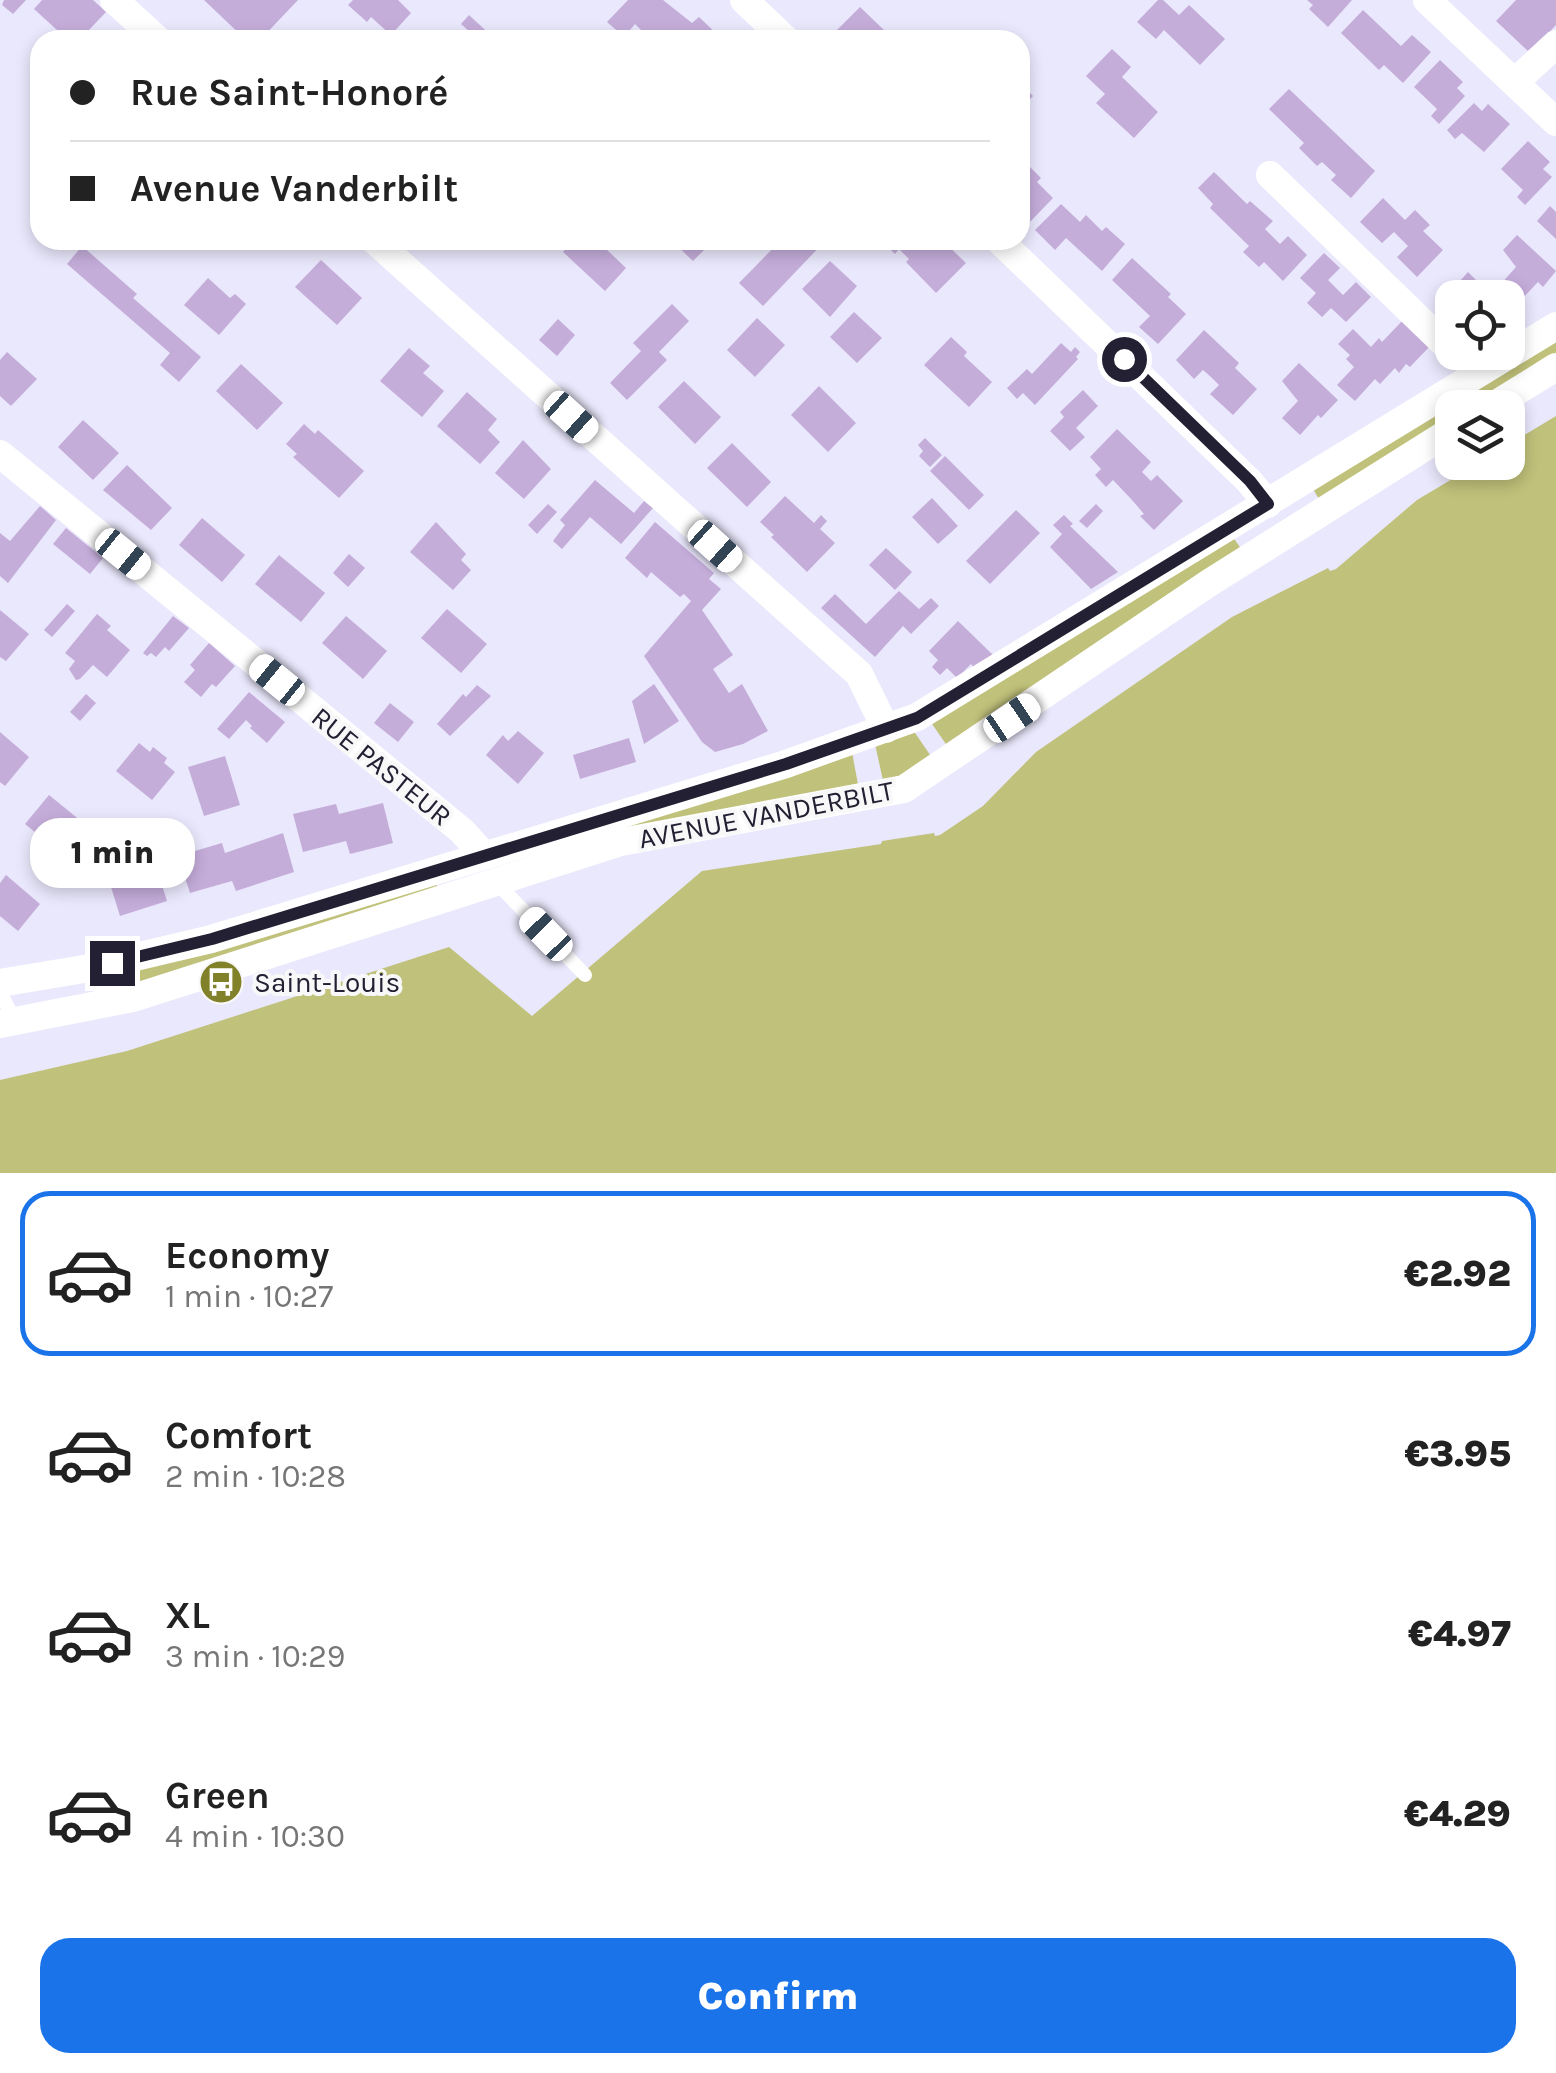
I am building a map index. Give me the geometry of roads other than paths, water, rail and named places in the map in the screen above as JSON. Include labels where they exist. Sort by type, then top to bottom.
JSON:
[{"type":"street","points":[[114,0],[147,30]]},
{"type":"street","points":[[744,0],[776,30]]},
{"type":"street","points":[[1426,0],[1556,122]]},
{"type":"street","points":[[1515,82],[1556,44]]},
{"type":"street","points":[[1270,175],[1435,334]]},
{"type":"street","points":[[385,250],[859,674],[886,729]]},
{"type":"street","points":[[1009,250],[1250,481],[1268,504]]},
{"type":"street","name":"AVENUE VANDERBILT","points":[[0,984],[212,939],[786,764],[917,718],[1556,326]]},
{"type":"street","points":[[1518,390],[1556,366]]},
{"type":"street","points":[[1473,370],[1477,374]]},
{"type":"street","name":"AVENUE VANDERBILT","points":[[7,1022],[133,998],[638,838],[904,789],[1286,533],[1435,441]]},
{"type":"street","name":"RUE PASTEUR","points":[[0,454],[462,831],[482,854]]},
{"type":"lane","points":[[1268,504],[1286,533]]},
{"type":"lane","points":[[482,854],[495,882],[585,975]]},
{"type":"lane","points":[[0,992],[7,1022]]},
{"type":"place","name":"Saint-Louis","points":[[221,982]]}]
